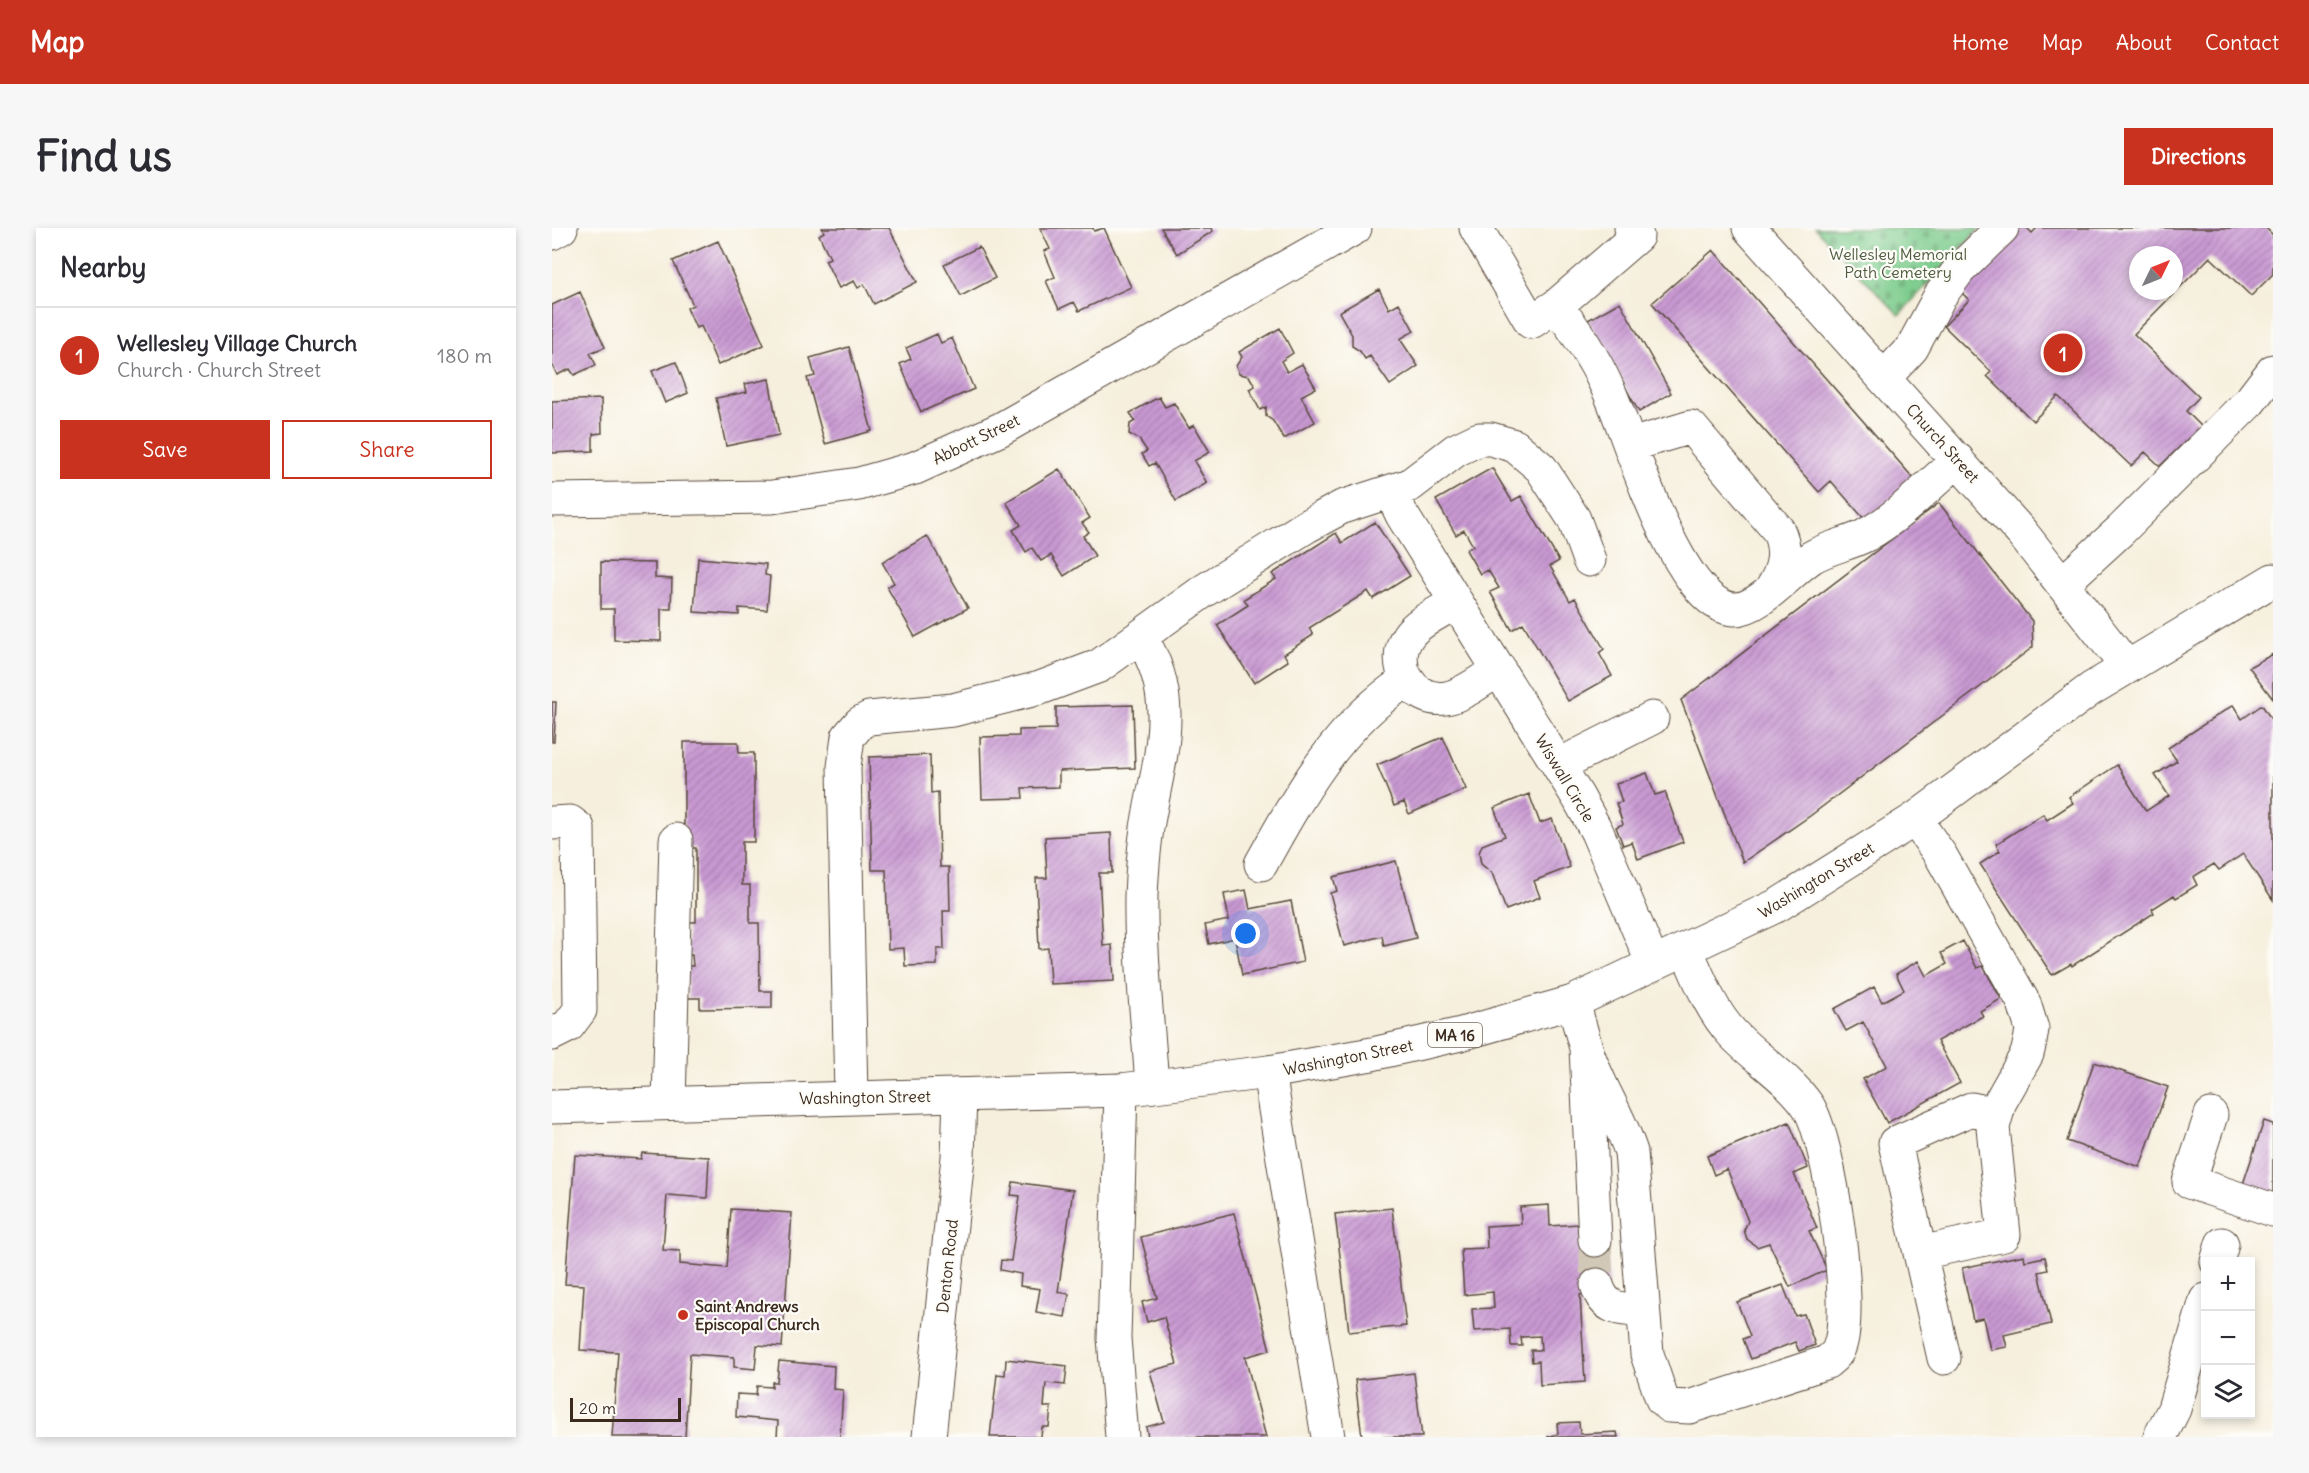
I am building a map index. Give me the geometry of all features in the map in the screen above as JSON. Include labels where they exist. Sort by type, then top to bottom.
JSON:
[{"type":"street","points":[[552,232],[561,228]]},
{"type":"street","name":"Abbott Street","points":[[552,500],[772,497],[859,484],[915,468],[1001,429],[1355,228]]},
{"type":"street","points":[[1488,232],[1531,322],[1556,306],[1637,236],[1631,228]]},
{"type":"street","name":"Church Street","points":[[1749,228],[1958,460],[2062,584],[2127,667]]},
{"type":"street","points":[[1884,378],[1912,348],[1940,297],[1959,270],[2002,228]]},
{"type":"street","points":[[1556,306],[1583,340],[1609,391],[1676,554],[1689,577],[1706,596],[1735,609],[1752,604],[1812,557],[1873,531],[1958,460]]},
{"type":"street","points":[[2062,584],[2121,530],[2250,401],[2273,371]]},
{"type":"street","points":[[1631,445],[1691,427],[1778,530],[1783,540],[1784,561],[1778,580],[1770,591]]},
{"type":"street","points":[[851,1096],[844,767],[848,737],[860,723],[881,715],[953,710],[1061,682],[1099,666],[1205,590],[1307,526],[1342,507],[1392,492],[1424,476],[1467,442],[1479,439],[1503,441],[1515,446],[1541,468],[1574,519],[1589,560]]},
{"type":"street","name":"Wiswall Circle","points":[[1392,492],[1402,515],[1559,765],[1597,832],[1653,964]]},
{"type":"street","name":"Washington Street","points":[[552,1107],[1136,1088],[1269,1072],[1372,1054],[1461,1034],[1573,1002],[1778,905],[1915,819],[2091,689],[2273,580]]},
{"type":"street","points":[[1456,603],[1408,635],[1400,654],[1407,680],[1426,695],[1445,698],[1499,669]]},
{"type":"street","points":[[1122,1437],[1114,1338],[1136,1088],[1143,958],[1141,893],[1147,828],[1164,739],[1164,707],[1156,666],[1141,638]]},
{"type":"street","points":[[1261,864],[1298,798],[1336,744],[1370,705],[1407,680]]},
{"type":"street","points":[[1559,765],[1652,718]]},
{"type":"street","points":[[1915,819],[1941,856],[2024,1003],[2031,1029],[2027,1054],[1995,1114],[1993,1139],[2004,1235],[1920,1253]]},
{"type":"street","points":[[563,1027],[580,1010],[565,825]]},
{"type":"street","points":[[669,1103],[676,840]]},
{"type":"street","points":[[1573,1002],[1598,1081],[1620,1122],[1631,1152],[1647,1353],[1662,1399],[1669,1406],[1679,1408],[1827,1362],[1839,1348],[1844,1324],[1843,1264],[1822,1142],[1814,1115],[1798,1094],[1745,1046],[1720,1019],[1686,949]]},
{"type":"street","points":[[1586,1048],[1595,1240]]},
{"type":"street","points":[[1269,1072],[1328,1437]]},
{"type":"street","name":"Denton Road","points":[[929,1437],[958,1157],[960,1095]]},
{"type":"street","points":[[1944,1358],[1895,1143],[1971,1109],[1995,1114]]},
{"type":"street","points":[[2211,1115],[2189,1182],[2273,1210]]},
{"type":"street","points":[[1597,1285],[1606,1303],[1614,1308],[1642,1310]]},
{"type":"street","points":[[2160,1437],[2174,1409],[2202,1311]]},
{"type":"green space","name":"Wellesley Memorial Path Cemetery","points":[[1815,228],[1980,228],[1899,315]]},
{"type":"building","points":[[822,228],[889,228],[917,282],[874,304],[864,284],[858,288],[854,281],[839,288],[825,260],[830,258],[819,235],[824,232]]},
{"type":"building","points":[[1040,228],[1093,228],[1094,231],[1104,228],[1131,287],[1079,311],[1074,302],[1059,309],[1046,281],[1055,277],[1044,251],[1050,249]]},
{"type":"building","points":[[1161,228],[1211,228],[1213,231],[1177,254]]},
{"type":"building","points":[[2019,228],[2027,228],[2032,233],[2037,228],[2266,228],[2273,235],[2273,274],[2251,296],[2210,257],[2183,284],[2183,246],[2129,246],[2129,300],[2168,300],[2134,334],[2199,397],[2186,411],[2201,426],[2160,466],[2145,452],[2131,466],[2058,396],[2033,421],[1987,376],[1991,372],[1944,326],[1969,300],[1959,290]]},
{"type":"building","points":[[718,241],[764,345],[718,365],[701,326],[696,328],[687,308],[693,305],[673,261]]},
{"type":"building","points":[[979,247],[995,278],[961,296],[944,264]]},
{"type":"building","points":[[1713,250],[1914,479],[1866,521],[1831,481],[1819,492],[1652,303]]},
{"type":"building","points":[[1379,289],[1389,309],[1399,303],[1414,331],[1400,339],[1418,366],[1390,385],[1370,356],[1365,359],[1360,351],[1352,346],[1352,335],[1339,312]]},
{"type":"building","points":[[580,292],[605,347],[590,353],[596,365],[574,375],[570,369],[557,375],[552,364],[552,305]]},
{"type":"building","points":[[1620,302],[1671,393],[1639,412],[1588,320]]},
{"type":"building","points":[[1280,328],[1293,353],[1281,361],[1287,372],[1302,364],[1316,388],[1301,396],[1315,422],[1284,439],[1273,421],[1266,416],[1266,407],[1260,410],[1249,389],[1255,386],[1249,376],[1239,374],[1236,366],[1242,357],[1239,352]]},
{"type":"building","points":[[937,334],[941,343],[952,338],[974,389],[921,412],[900,364],[911,359],[906,348]]},
{"type":"building","points":[[849,347],[872,431],[825,444],[807,378],[815,376],[810,358]]},
{"type":"building","points":[[676,362],[688,393],[665,403],[652,371]]},
{"type":"building","points":[[769,379],[779,435],[726,446],[716,398],[747,392],[745,384]]},
{"type":"building","points":[[1159,397],[1165,407],[1174,403],[1189,428],[1194,425],[1210,452],[1194,461],[1207,483],[1176,501],[1155,463],[1149,466],[1142,454],[1147,451],[1139,439],[1129,434],[1130,424],[1135,421],[1130,413]]},
{"type":"building","points":[[601,399],[602,433],[593,434],[593,451],[552,453],[552,401]]},
{"type":"building","points":[[1492,468],[1512,501],[1521,496],[1559,561],[1550,566],[1570,601],[1575,598],[1604,649],[1599,653],[1612,676],[1568,701],[1523,623],[1512,630],[1490,592],[1499,588],[1488,570],[1480,574],[1466,550],[1473,546],[1464,530],[1456,535],[1436,500]]},
{"type":"building","points":[[1059,469],[1090,518],[1082,523],[1089,532],[1083,536],[1095,556],[1064,576],[1051,555],[1041,561],[1032,548],[1026,552],[1013,530],[1021,525],[1006,502]]},
{"type":"building","points":[[1939,503],[2032,621],[2033,647],[1810,816],[1743,862],[1681,700]]},
{"type":"building","points":[[1375,522],[1410,576],[1373,599],[1368,591],[1309,628],[1313,635],[1284,654],[1288,661],[1254,683],[1217,625],[1248,605],[1244,599],[1276,579],[1272,574],[1336,533],[1342,543]]},
{"type":"building","points":[[927,536],[968,608],[915,637],[887,587],[894,583],[882,562]]},
{"type":"building","points":[[698,558],[766,564],[765,575],[770,576],[767,610],[739,608],[739,615],[694,612]]},
{"type":"building","points":[[601,562],[655,563],[655,578],[672,579],[671,609],[661,609],[661,641],[614,640],[614,609],[601,609]]},
{"type":"building","points":[[2273,654],[2273,699],[2249,667]]},
{"type":"building","points":[[552,702],[556,702],[554,742],[552,742]]},
{"type":"building","points":[[1133,705],[1135,768],[1059,771],[1059,787],[1022,788],[1023,798],[982,799],[980,737],[1019,736],[1019,730],[1056,729],[1056,707]]},
{"type":"building","points":[[2233,705],[2242,719],[2262,705],[2273,722],[2273,900],[2243,854],[2219,870],[2214,864],[2193,877],[2197,885],[2176,898],[2174,895],[2152,909],[2154,913],[2072,966],[2071,964],[2052,975],[1980,864],[2000,851],[1996,844],[2043,814],[2047,820],[2073,803],[2069,797],[2117,765],[2146,811],[2169,796],[2155,775],[2177,761],[2168,748]]},
{"type":"building","points":[[1443,737],[1466,789],[1409,814],[1404,802],[1394,806],[1377,765]]},
{"type":"building","points":[[684,742],[738,742],[739,753],[754,753],[754,842],[742,842],[742,885],[750,885],[750,923],[759,923],[760,991],[772,991],[772,1008],[700,1009],[700,998],[688,998],[687,966],[693,966],[692,955],[687,955],[687,922],[696,922],[696,848],[684,848]]},
{"type":"building","points":[[930,755],[931,793],[938,792],[940,867],[949,867],[950,911],[943,911],[944,949],[937,949],[937,965],[905,966],[904,948],[888,949],[886,870],[872,870],[869,757]]},
{"type":"building","points":[[1647,773],[1655,795],[1665,792],[1683,842],[1638,859],[1632,842],[1623,845],[1616,827],[1623,824],[1616,803],[1622,802],[1616,784]]},
{"type":"building","points":[[1529,794],[1540,823],[1552,819],[1570,867],[1534,881],[1540,897],[1506,910],[1492,873],[1481,864],[1479,853],[1482,845],[1505,836],[1494,808]]},
{"type":"building","points":[[1111,833],[1112,873],[1099,873],[1103,946],[1112,945],[1114,981],[1050,984],[1048,948],[1039,949],[1036,878],[1047,878],[1045,837]]},
{"type":"building","points":[[1396,861],[1416,938],[1384,946],[1382,936],[1344,946],[1330,893],[1337,891],[1333,877]]},
{"type":"building","points":[[1246,890],[1250,909],[1291,901],[1303,962],[1242,975],[1235,938],[1209,944],[1205,925],[1229,920],[1224,894]]},
{"type":"building","points":[[1963,941],[1977,968],[1983,966],[2001,999],[1980,1011],[1983,1016],[1937,1041],[1960,1083],[1887,1123],[1863,1079],[1887,1066],[1863,1022],[1846,1031],[1834,1009],[1874,987],[1882,1002],[1904,990],[1896,974],[1918,961],[1926,976],[1947,964],[1941,953]]},
{"type":"building","points":[[2094,1062],[2168,1087],[2140,1167],[2067,1141]]},
{"type":"building","points":[[2264,1121],[2273,1124],[2273,1193],[2243,1184]]},
{"type":"building","points":[[1789,1122],[1808,1168],[1794,1174],[1817,1228],[1809,1231],[1827,1270],[1790,1287],[1769,1243],[1757,1247],[1747,1239],[1744,1230],[1748,1221],[1727,1169],[1714,1175],[1707,1156]]},
{"type":"building","name":"Saint Andrews Episcopal Church","points":[[642,1153],[709,1157],[707,1198],[667,1195],[663,1250],[680,1251],[680,1264],[727,1268],[731,1209],[792,1213],[782,1347],[757,1345],[755,1369],[734,1367],[734,1357],[690,1354],[685,1437],[612,1437],[618,1352],[580,1350],[584,1285],[565,1284],[575,1155],[641,1159]]},
{"type":"building","points":[[1013,1182],[1073,1190],[1058,1292],[1069,1294],[1065,1317],[1036,1312],[1040,1289],[1020,1286],[1021,1274],[1000,1270],[1001,1260],[1011,1261],[1020,1196],[1011,1195]]},
{"type":"building","points":[[1549,1205],[1550,1226],[1578,1224],[1606,1239],[1609,1284],[1580,1295],[1585,1382],[1540,1385],[1539,1361],[1532,1362],[1531,1350],[1541,1350],[1540,1336],[1521,1337],[1522,1346],[1511,1346],[1510,1329],[1474,1331],[1472,1309],[1494,1308],[1493,1292],[1464,1295],[1461,1249],[1487,1248],[1486,1226],[1521,1224],[1520,1207]]},
{"type":"building","points":[[1392,1208],[1406,1326],[1349,1332],[1335,1214]]},
{"type":"building","points":[[1234,1213],[1270,1350],[1245,1357],[1266,1437],[1148,1437],[1146,1427],[1164,1422],[1150,1371],[1177,1364],[1164,1317],[1147,1322],[1142,1302],[1157,1298],[1141,1237]]},
{"type":"building","points":[[2024,1255],[2025,1261],[2045,1257],[2048,1270],[2039,1272],[2051,1324],[2004,1335],[2007,1347],[1990,1350],[1983,1318],[1973,1320],[1962,1268]]},
{"type":"building","points":[[1783,1285],[1795,1316],[1804,1314],[1815,1345],[1799,1351],[1795,1342],[1751,1359],[1743,1339],[1750,1336],[1737,1302]]},
{"type":"building","points":[[1006,1359],[1067,1366],[1065,1385],[1046,1383],[1044,1407],[1051,1407],[1049,1427],[1042,1427],[1041,1437],[990,1437],[997,1374],[1005,1375]]},
{"type":"building","points":[[779,1361],[834,1366],[833,1389],[843,1390],[840,1437],[777,1437],[778,1421],[736,1417],[737,1394],[756,1395],[757,1386],[772,1387],[772,1382],[777,1382]]},
{"type":"building","points":[[1414,1373],[1422,1437],[1362,1437],[1355,1380]]},
{"type":"building","points":[[1579,1422],[1580,1434],[1617,1432],[1618,1437],[1547,1437],[1558,1434],[1557,1423]]},
{"type":"tunnel","points":[[1595,1240],[1597,1285]]},
{"type":"place","name":"Wellesley Village Church","points":[[2063,353]]},
{"type":"place","name":"Saint Andrews Episcopal Church","points":[[683,1315]]}]
